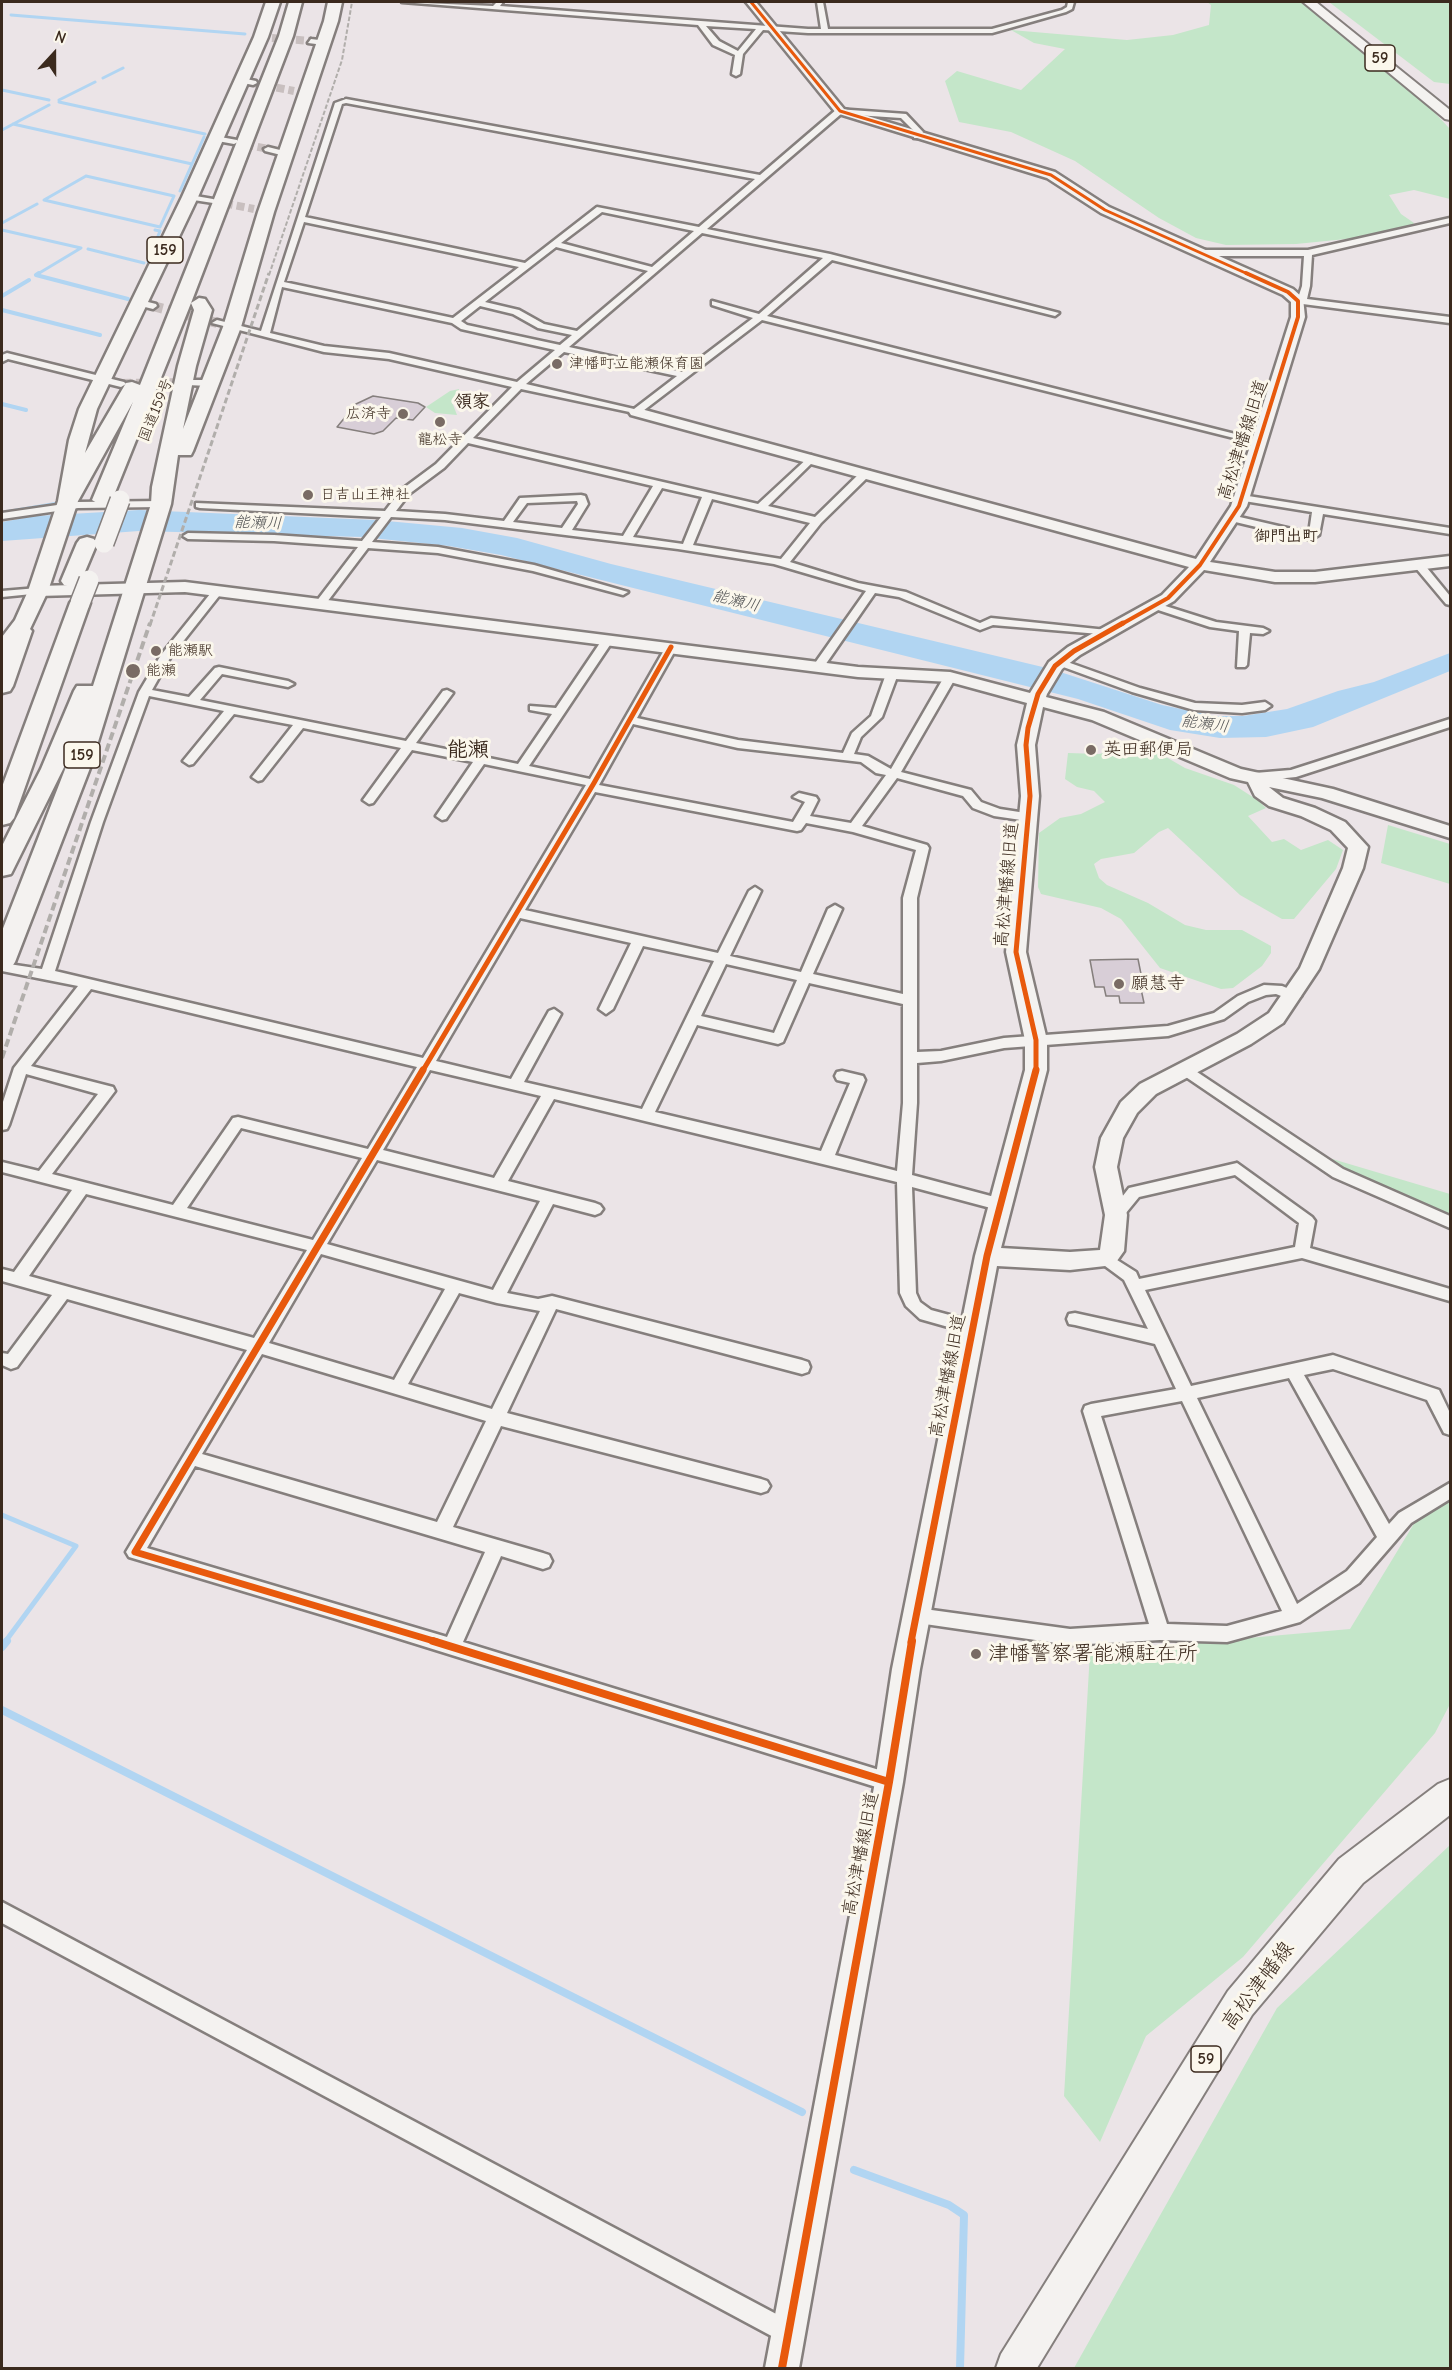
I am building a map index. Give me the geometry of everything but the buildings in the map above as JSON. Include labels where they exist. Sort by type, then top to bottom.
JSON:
[{"type":"highway","name":"159","points":[[67,505],[78,440],[88,409],[147,305],[215,138],[247,82],[266,37],[273,2]]},
{"type":"highway","name":"国道159号","points":[[2,761],[95,543],[297,2]]},
{"type":"highway","name":"国道159号","points":[[111,500],[199,303],[298,38],[309,2]]},
{"type":"highway","name":"159","points":[[2,962],[48,821],[78,768],[147,543],[209,383],[224,325],[260,210],[285,154],[317,42],[334,2]]},
{"type":"highway","name":"159","points":[[2,686],[67,505],[148,358],[188,269],[198,264]]},
{"type":"highway","name":"159","points":[[161,504],[162,487],[187,366],[203,310],[199,303]]},
{"type":"highway","name":"159","points":[[2,868],[52,769],[109,633],[132,594]]},
{"type":"highway","name":"国道159号","points":[[2,818],[71,603]]},
{"type":"highway","name":"159","points":[[2,650],[25,621]]},
{"type":"main road","name":"59","points":[[1310,2],[1450,116]]},
{"type":"main road","name":"高松津幡線","points":[[1015,2368],[1240,2003],[1351,1871],[1450,1795]]},
{"type":"street","points":[[405,2],[825,31],[992,31],[1064,11],[1070,8],[1071,2]]},
{"type":"street","points":[[495,8],[500,2]]},
{"type":"street","points":[[751,2],[767,28],[842,112],[1051,175],[1105,210],[1288,292],[1300,300],[1450,320]]},
{"type":"street","points":[[820,2],[825,31]]},
{"type":"street","points":[[701,24],[716,43],[739,54]]},
{"type":"street","points":[[736,74],[739,54],[767,28]]},
{"type":"street","points":[[265,334],[279,284],[339,103],[346,100],[762,178]]},
{"type":"street","points":[[320,603],[405,492],[440,466],[519,386],[561,348],[842,112]]},
{"type":"street","points":[[215,138],[234,142]]},
{"type":"street","points":[[268,149],[285,154]]},
{"type":"street","points":[[190,197],[213,201]]},
{"type":"street","points":[[455,321],[600,209],[830,257],[1055,313]]},
{"type":"street","points":[[302,219],[526,266]]},
{"type":"street","points":[[1202,253],[1308,253],[1450,221]]},
{"type":"street","points":[[554,244],[655,270]]},
{"type":"street","points":[[1300,300],[1306,286],[1308,253]]},
{"type":"street","points":[[636,412],[760,317],[830,257]]},
{"type":"street","points":[[279,284],[455,321],[464,327],[684,375]]},
{"type":"street","name":"高松津幡線旧道","points":[[782,2368],[889,1782],[906,1669],[987,1256],[1036,1070],[1036,1040],[1016,952],[1021,871],[1028,817],[1026,745],[1036,697],[1057,664],[1168,598],[1200,565],[1232,518],[1242,498],[1298,317],[1300,300]]},
{"type":"street","points":[[477,303],[516,312],[542,326],[578,334]]},
{"type":"street","points":[[715,303],[760,317],[1258,441]]},
{"type":"street","points":[[224,325],[324,348],[389,356],[636,412],[1200,565],[1285,577],[1315,577],[1450,561]]},
{"type":"street","points":[[2,359],[7,356],[121,384]]},
{"type":"street","points":[[190,384],[209,383]]},
{"type":"street","points":[[466,439],[817,521]]},
{"type":"street","points":[[761,507],[811,458]]},
{"type":"street","points":[[783,564],[817,521],[866,473]]},
{"type":"street","points":[[627,539],[658,485]]},
{"type":"street","points":[[687,547],[708,496]]},
{"type":"street","points":[[507,524],[524,500],[581,498],[583,504],[566,531]]},
{"type":"street","points":[[1242,498],[1450,531]]},
{"type":"street","points":[[2,516],[67,505],[161,504]]},
{"type":"street","points":[[200,505],[507,524],[687,547],[783,564],[856,586],[902,594],[980,627],[991,621],[1107,633]]},
{"type":"street","points":[[1232,518],[1311,537],[1317,525],[1318,510]]},
{"type":"street","points":[[188,536],[274,538],[438,550],[483,557],[623,592]]},
{"type":"street","points":[[1419,565],[1445,589],[1450,602]]},
{"type":"street","points":[[2,594],[38,591],[132,594],[185,587],[819,666],[892,674],[950,677],[1036,697],[1098,716],[1236,774],[1336,796],[1450,832]]},
{"type":"street","points":[[819,666],[873,588]]},
{"type":"street","points":[[47,974],[97,822],[145,692],[165,657],[218,591]]},
{"type":"street","points":[[1156,606],[1206,623],[1263,631]]},
{"type":"street","points":[[1241,664],[1245,630]]},
{"type":"street","points":[[521,769],[608,639]]},
{"type":"street","points":[[671,647],[517,913],[135,1552],[333,1610],[889,1782]]},
{"type":"street","points":[[1057,664],[1194,706],[1242,709],[1265,706]]},
{"type":"street","points":[[192,701],[219,670],[288,684]]},
{"type":"street","points":[[847,757],[856,736],[876,717],[892,674]]},
{"type":"street","points":[[854,828],[895,772],[950,677]]},
{"type":"street","points":[[145,692],[797,826],[812,800],[799,797]]},
{"type":"street","points":[[369,800],[447,693]]},
{"type":"street","points":[[534,708],[558,712]]},
{"type":"street","points":[[189,761],[231,710]]},
{"type":"street","points":[[629,720],[738,744],[864,759],[880,770],[895,772],[967,793],[977,805],[998,813],[1028,817]]},
{"type":"street","points":[[1255,777],[1292,774],[1450,723]]},
{"type":"street","points":[[258,777],[300,724]]},
{"type":"street","points":[[442,816],[480,761]]},
{"type":"street","points":[[1106,1259],[1112,1251],[1116,1215],[1107,1167],[1112,1138],[1129,1108],[1148,1089],[1244,1039],[1276,1018],[1294,996],[1309,969],[1349,878],[1358,848],[1338,826],[1308,812],[1276,802],[1262,792],[1255,777]]},
{"type":"street","points":[[801,819],[854,828],[923,848],[910,898],[908,999],[910,1103],[904,1179],[908,1293],[914,1306],[926,1315],[973,1328]]},
{"type":"street","points":[[646,1116],[755,891]]},
{"type":"street","points":[[692,1019],[778,1039],[835,909]]},
{"type":"street","points":[[517,913],[908,999]]},
{"type":"street","points":[[606,1009],[639,941]]},
{"type":"street","points":[[2,967],[47,974],[826,1158],[1002,1205]]},
{"type":"street","points":[[2,1125],[21,1068],[87,984]]},
{"type":"street","points":[[909,1058],[1036,1040],[1142,1035],[1219,1016],[1243,999],[1264,990],[1277,989],[1294,996]]},
{"type":"street","points":[[515,1085],[554,1014]]},
{"type":"street","points":[[21,1068],[108,1091],[42,1177]]},
{"type":"street","points":[[1185,1069],[1338,1173],[1450,1222]]},
{"type":"street","points":[[826,1158],[858,1080],[842,1076]]},
{"type":"street","points":[[498,1185],[550,1093]]},
{"type":"street","points":[[177,1211],[238,1122],[595,1209]]},
{"type":"street","points":[[2,1167],[318,1247],[497,1297],[538,1305],[552,1302],[802,1366]]},
{"type":"street","points":[[1116,1215],[1134,1192],[1237,1169],[1307,1221],[1302,1251]]},
{"type":"street","points":[[18,1279],[83,1188]]},
{"type":"street","points":[[497,1297],[549,1198]]},
{"type":"street","points":[[1134,1286],[1302,1251],[1450,1295]]},
{"type":"street","points":[[987,1256],[1070,1261],[1106,1259],[1130,1276],[1294,1616]]},
{"type":"street","points":[[2,1275],[258,1346],[498,1418],[761,1486]]},
{"type":"street","points":[[397,1389],[455,1285]]},
{"type":"street","points":[[2,1359],[11,1362],[63,1292]]},
{"type":"street","points":[[442,1531],[552,1302]]},
{"type":"street","points":[[1075,1319],[1158,1338]]},
{"type":"street","points":[[1160,1632],[1091,1411],[1185,1394],[1333,1362],[1433,1395],[1450,1428]]},
{"type":"street","points":[[1293,1371],[1388,1538]]},
{"type":"street","points":[[191,1458],[543,1561]]},
{"type":"street","points":[[917,1616],[1070,1637],[1160,1632],[1227,1634],[1294,1616],[1353,1577],[1405,1518],[1450,1490]]},
{"type":"street","points":[[451,1648],[496,1547]]},
{"type":"street","points":[[2,1912],[787,2332]]},
{"type":"green space","points":[[1207,2],[1305,2],[1408,84],[1450,129],[1450,199],[1414,190],[1389,195],[1401,214],[1414,223],[1409,228],[1376,236],[1296,244],[1226,245],[1196,238],[1159,218],[1075,161],[1011,132],[959,122],[945,81],[957,71],[1021,90],[1065,49],[1034,43],[1011,30],[1127,40],[1173,35],[1209,25],[1211,5]]},
{"type":"green space","points":[[1329,2],[1450,2],[1450,84],[1434,82]]},
{"type":"green space","points":[[459,389],[459,398],[452,402],[457,415],[435,413],[426,407],[450,391]]},
{"type":"green space","points":[[1147,746],[1185,768],[1234,785],[1259,801],[1266,808],[1248,816],[1272,842],[1284,839],[1301,850],[1328,840],[1343,850],[1336,869],[1294,919],[1282,919],[1240,895],[1168,828],[1159,832],[1134,853],[1101,859],[1094,864],[1099,878],[1107,885],[1148,903],[1185,925],[1206,930],[1242,930],[1271,946],[1271,953],[1262,966],[1233,988],[1221,989],[1160,968],[1121,919],[1101,908],[1041,894],[1038,887],[1039,833],[1060,818],[1081,814],[1105,802],[1094,791],[1077,787],[1065,779],[1068,753],[1099,754],[1127,747]]},
{"type":"green space","points":[[1388,825],[1450,844],[1450,884],[1381,863]]},
{"type":"green space","points":[[1329,1158],[1450,1194],[1450,1218],[1343,1170]]},
{"type":"green space","points":[[1450,1497],[1450,1704],[1435,1733],[1243,1957],[1146,2036],[1100,2142],[1064,2096],[1090,1652],[1350,1629],[1418,1517]]},
{"type":"green space","points":[[1450,1845],[1450,2368],[1074,2368],[1277,2008]]},
{"type":"water","name":"能瀬川","points":[[139,510],[376,520],[462,528],[517,538],[611,564],[1051,669],[1162,705],[1215,716],[1243,716],[1287,709],[1338,691],[1374,682],[1450,653],[1450,671],[1313,727],[1266,737],[1220,738],[1170,730],[1078,699],[501,555],[449,546],[362,537],[139,531],[2,541],[2,522],[36,516]]},
{"type":"waterway","points":[[11,15],[245,34]]},
{"type":"waterway","points":[[103,78],[123,68]]},
{"type":"waterway","points":[[59,100],[95,82]]},
{"type":"waterway","points":[[2,90],[49,100]]},
{"type":"waterway","points":[[59,102],[205,134]]},
{"type":"waterway","points":[[13,124],[49,105]]},
{"type":"waterway","points":[[2,130],[13,124]]},
{"type":"waterway","points":[[13,124],[192,164]]},
{"type":"waterway","points":[[192,164],[204,137]]},
{"type":"waterway","points":[[180,191],[192,164]]},
{"type":"waterway","points":[[86,176],[174,196],[160,227],[44,200],[86,176]]},
{"type":"waterway","points":[[2,223],[37,204]]},
{"type":"waterway","points":[[2,230],[81,248],[36,275]]},
{"type":"waterway","points":[[148,262],[160,231],[155,230]]},
{"type":"waterway","points":[[88,249],[144,263]]},
{"type":"waterway","points":[[36,275],[128,299]]},
{"type":"waterway","points":[[2,296],[29,280]]},
{"type":"waterway","points":[[2,310],[100,335]]},
{"type":"waterway","points":[[2,404],[26,410]]},
{"type":"waterway","points":[[2,513],[55,504]]},
{"type":"waterway","points":[[2,1515],[76,1546],[5,1642]]},
{"type":"waterway","points":[[2,1647],[7,1641]]},
{"type":"waterway","points":[[2,1710],[802,2112]]},
{"type":"waterway","points":[[854,2170],[949,2205],[964,2215],[960,2368]]},
{"type":"tunnel","points":[[272,38],[311,41]]},
{"type":"tunnel","points":[[253,83],[294,91]]},
{"type":"tunnel","points":[[234,142],[268,149]]},
{"type":"tunnel","points":[[213,201],[254,209]]},
{"type":"tunnel","points":[[153,306],[217,323]]},
{"type":"tunnel","points":[[121,384],[190,383]]},
{"type":"tunnel","points":[[2,817],[40,821]]},
{"type":"railway","points":[[269,275],[342,60],[352,2]]},
{"type":"railway","points":[[150,625],[269,273]]},
{"type":"railway","points":[[2,1058],[150,623]]},
{"type":"cycle path","points":[[751,2],[840,111],[1051,175],[1105,210],[1288,292],[1298,301],[1298,317],[1239,506],[1200,565],[1168,598],[1074,651],[1055,666],[1038,694],[1028,728],[1026,745],[1030,796],[1016,952],[1036,1040],[1036,1070],[987,1256],[906,1669],[889,1782],[782,2368]]},
{"type":"cycle path","points":[[671,647],[594,783],[135,1552],[333,1610],[889,1782]]},
{"type":"place","name":"津幡町立能瀬保育園","points":[[557,364]]},
{"type":"place","name":"広済寺","points":[[403,414]]},
{"type":"place","name":"龍松寺","points":[[440,422]]},
{"type":"place","name":"日吉山王神社","points":[[308,495]]},
{"type":"place","name":"能瀬駅","points":[[156,651]]},
{"type":"place","name":"能瀬","points":[[133,671]]},
{"type":"place","name":"英田郵便局","points":[[1091,750]]},
{"type":"place","name":"願慧寺","points":[[1119,984]]},
{"type":"place","name":"津幡警察署能瀬駐在所","points":[[976,1654]]},
{"type":"district","name":"領家","points":[[472,402]]},
{"type":"district","name":"御門出町","points":[[1286,536]]},
{"type":"district","name":"能瀬","points":[[468,750]]}]
